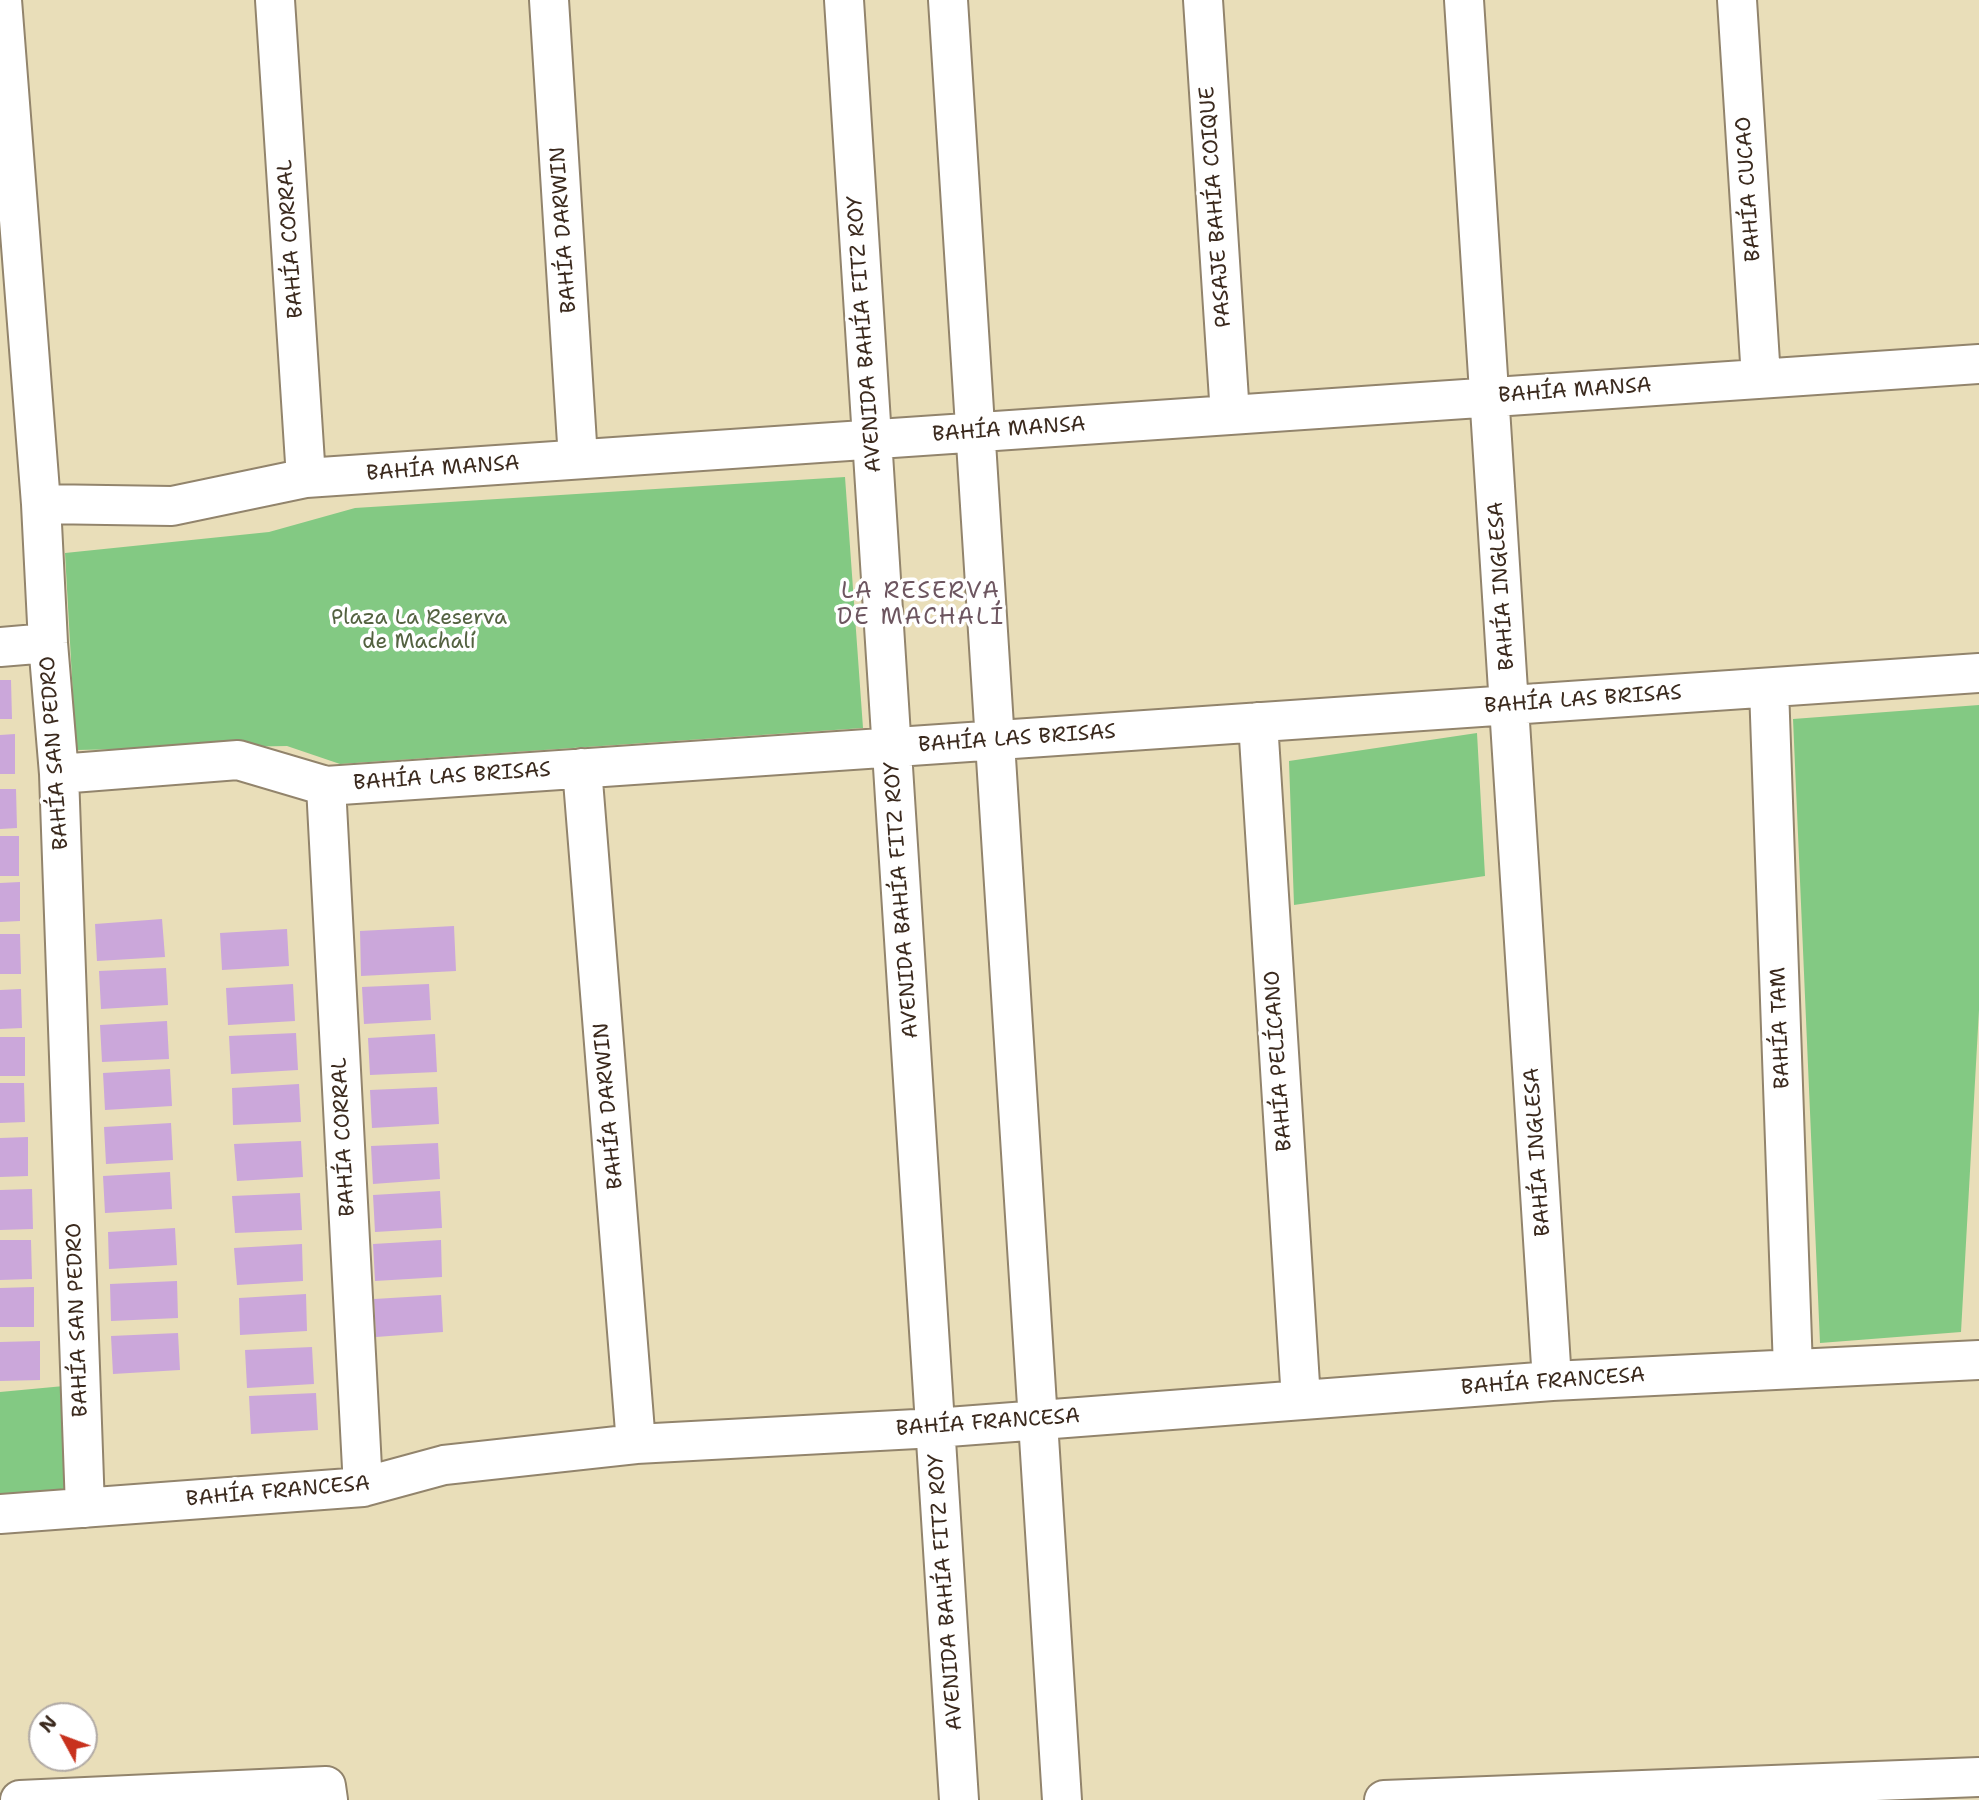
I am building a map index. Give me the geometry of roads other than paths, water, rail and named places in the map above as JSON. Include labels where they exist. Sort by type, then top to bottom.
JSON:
[{"type":"street","name":"BAHÍA SAN PEDRO","points":[[2,0],[59,774],[85,1508]]},
{"type":"street","name":"BAHÍA CORRAL","points":[[275,0],[306,478]]},
{"type":"street","name":"BAHÍA DARWIN","points":[[549,0],[578,460]]},
{"type":"street","name":"AVENIDA BAHÍA FITZ ROY","points":[[844,0],[959,1800]]},
{"type":"street","points":[[948,0],[1062,1800]]},
{"type":"street","name":"PASAJE BAHÍA COIQUE","points":[[1203,0],[1230,415]]},
{"type":"street","name":"BAHÍA INGLESA","points":[[1464,0],[1552,1381]]},
{"type":"street","name":"BAHÍA CUCAO","points":[[1737,0],[1761,379]]},
{"type":"street","name":"BAHÍA MANSA","points":[[41,504],[172,506],[306,478],[1979,364]]},
{"type":"street","points":[[0,647],[48,643]]},
{"type":"street","name":"BAHÍA LAS BRISAS","points":[[59,774],[238,760],[326,786],[1979,673]]},
{"type":"street","name":"BAHÍA TAM","points":[[1769,688],[1793,1369]]},
{"type":"street","name":"BAHÍA PELÍCANO","points":[[1258,722],[1301,1400]]},
{"type":"street","name":"BAHÍA DARWIN","points":[[582,768],[636,1444]]},
{"type":"street","name":"BAHÍA CORRAL","points":[[326,786],[363,1487]]},
{"type":"street","name":"BAHÍA FRANCESA","points":[[0,1514],[363,1487],[444,1465],[636,1444],[935,1428],[1552,1381],[1979,1360]]},
{"type":"street","points":[[1384,1800],[1979,1777]]},
{"type":"street","points":[[20,1800],[326,1786],[328,1800]]},
{"type":"district","name":"LA RESERVA DE MACHALÍ","points":[[921,605]]},
{"type":"park label","name":"Plaza La Reserva de Machalí","points":[[419,631]]}]
